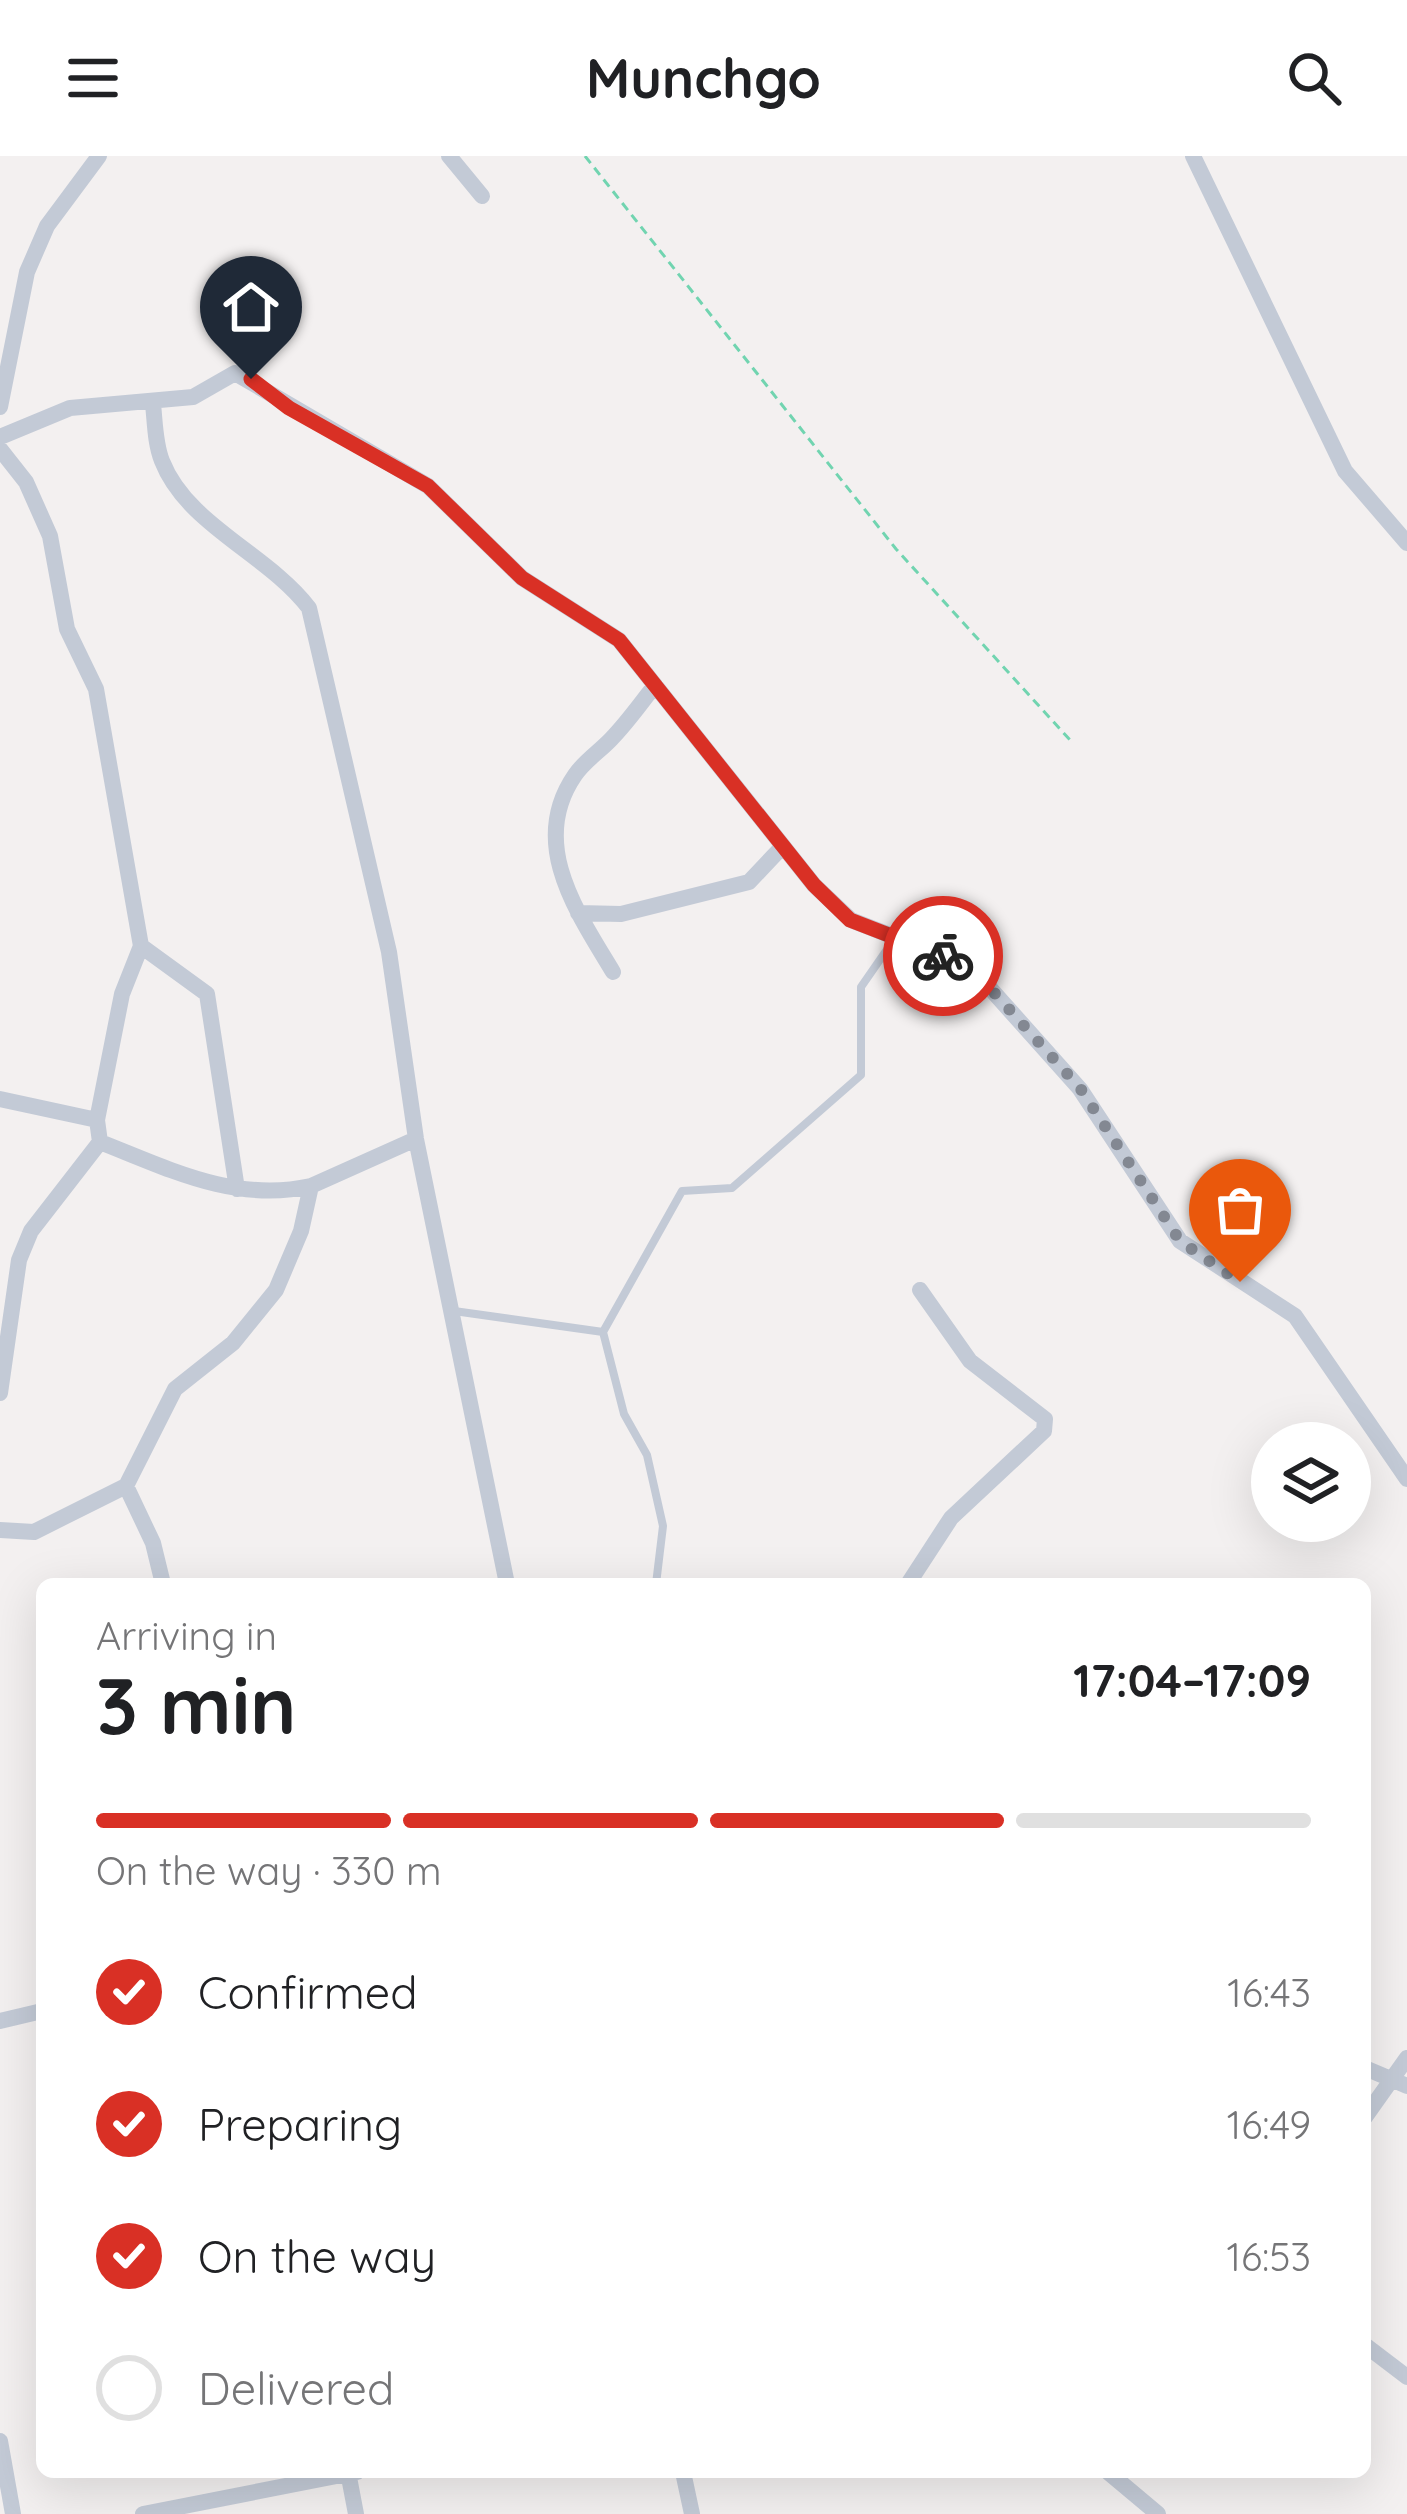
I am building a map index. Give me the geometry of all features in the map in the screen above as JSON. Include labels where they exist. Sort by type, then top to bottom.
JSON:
[{"type":"street","points":[[0,406],[27,272],[47,226],[99,156]]},
{"type":"street","points":[[449,156],[482,196]]},
{"type":"street","points":[[1193,156],[1345,471],[1407,543]]},
{"type":"street","points":[[0,437],[70,408],[193,397],[236,373],[428,486],[522,578],[619,640],[783,846],[850,920],[956,961],[980,977],[1080,1088],[1180,1241],[1295,1316],[1407,1479]]},
{"type":"street","points":[[153,404],[159,456],[172,483],[188,502],[286,578],[308,608],[389,952],[416,1139],[506,1578]]},
{"type":"street","points":[[0,449],[26,482],[50,536],[67,628],[96,689],[141,946],[122,994],[98,1120],[100,1142],[31,1231],[19,1259],[0,1394]]},
{"type":"street","points":[[614,972],[578,913],[554,855],[562,796],[577,771],[656,685]]},
{"type":"street","points":[[578,913],[621,914],[748,881],[783,846]]},
{"type":"street","points":[[141,946],[207,994],[214,1015],[237,1189]]},
{"type":"street","points":[[0,1099],[98,1120]]},
{"type":"street","points":[[100,1142],[237,1189],[284,1192],[311,1186],[416,1139]]},
{"type":"street","points":[[0,1529],[34,1532],[126,1486],[175,1389],[233,1342],[277,1290],[311,1186]]},
{"type":"street","points":[[912,1578],[951,1518],[1038,1442],[1045,1419],[970,1361],[920,1290]]},
{"type":"street","points":[[126,1486],[153,1543],[162,1578]]},
{"type":"street","points":[[0,2021],[36,2012]]},
{"type":"street","points":[[1371,2111],[1401,2083],[1407,2058]]},
{"type":"street","points":[[1371,2070],[1401,2083]]},
{"type":"street","points":[[1371,2350],[1407,2377]]},
{"type":"street","points":[[0,2441],[13,2514]]},
{"type":"street","points":[[143,2514],[326,2478]]},
{"type":"street","points":[[352,2478],[356,2514]]},
{"type":"street","points":[[684,2478],[692,2514]]},
{"type":"street","points":[[1115,2478],[1158,2514]]},
{"type":"lane","points":[[657,1578],[663,1526],[647,1455],[624,1414],[603,1332],[682,1191],[732,1188],[861,1076],[861,987],[895,938]]},
{"type":"lane","points":[[454,1311],[603,1332]]},
{"type":"path","points":[[585,156],[896,550],[1070,740]]},
{"type":"way so far","points":[[943,956],[980,977],[1080,1088],[1180,1241],[1240,1282]]},
{"type":"route","points":[[251,379],[289,408],[428,486],[522,578],[619,640],[814,885],[850,920],[943,956]]}]
